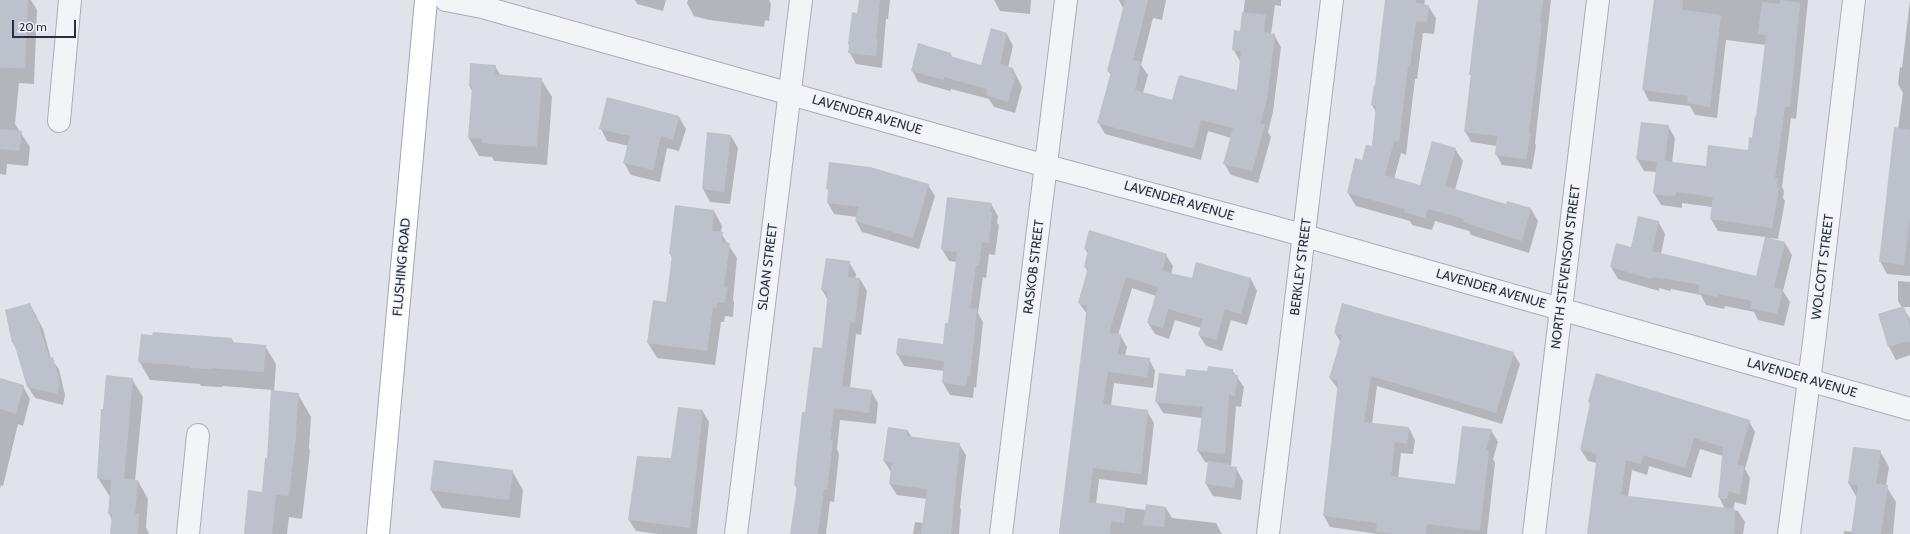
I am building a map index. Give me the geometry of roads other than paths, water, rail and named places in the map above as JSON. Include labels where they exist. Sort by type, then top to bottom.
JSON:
[{"type":"main road","name":"FLUSHING ROAD","points":[[378,534],[426,0]]},
{"type":"street","points":[[59,121],[70,0]]},
{"type":"street","name":"LAVENDER AVENUE","points":[[446,0],[482,7],[1305,236],[1910,409]]},
{"type":"street","name":"SLOAN STREET","points":[[736,534],[801,0]]},
{"type":"street","name":"RASKOB STREET","points":[[1001,534],[1066,0]]},
{"type":"street","name":"BERKLEY STREET","points":[[1268,534],[1305,236],[1332,0]]},
{"type":"street","name":"NORTH STEVENSON STREET","points":[[1534,534],[1598,0]]},
{"type":"street","name":"WOLCOTT STREET","points":[[1789,534],[1809,380],[1854,0]]},
{"type":"street","points":[[188,534],[198,436]]}]
